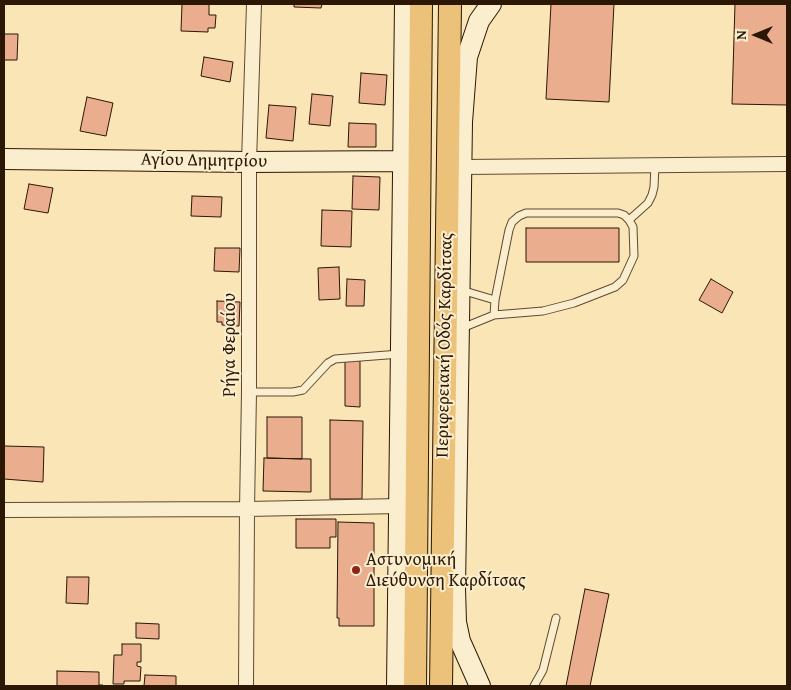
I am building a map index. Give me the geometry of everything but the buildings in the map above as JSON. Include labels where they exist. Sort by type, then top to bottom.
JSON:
[{"type":"main road","name":"Περιφερειακή Οδός Καρδίτσας","points":[[414,686],[421,4]]},
{"type":"main road","name":"Περιφερειακή Οδός Καρδίτσας","points":[[440,686],[450,4]]},
{"type":"street","name":"Ρήγα Φεραίου","points":[[246,686],[249,162],[254,4]]},
{"type":"street","points":[[397,686],[405,4]]},
{"type":"street","points":[[480,686],[460,641],[455,612],[462,122],[467,57],[479,21],[491,4]]},
{"type":"street","name":"Αγίου Δημητρίου","points":[[4,159],[249,162],[404,161]]},
{"type":"street","points":[[462,167],[787,164]]},
{"type":"street","points":[[4,510],[400,506]]},
{"type":"lane","points":[[630,220],[648,203],[652,196],[655,165]]},
{"type":"lane","points":[[460,329],[494,315],[543,311],[574,303],[615,287],[623,280],[634,256],[634,227],[630,220],[618,213],[526,213],[519,216],[512,222],[509,230],[495,300],[494,315]]},
{"type":"lane","points":[[460,290],[495,300]]},
{"type":"lane","points":[[249,392],[293,392],[303,390],[328,363],[335,359],[400,354]]},
{"type":"lane","points":[[534,686],[543,670],[556,618]]},
{"type":"place","name":"Αστυνομική Διεύθυνση Καρδίτσας","points":[[356,570]]}]
